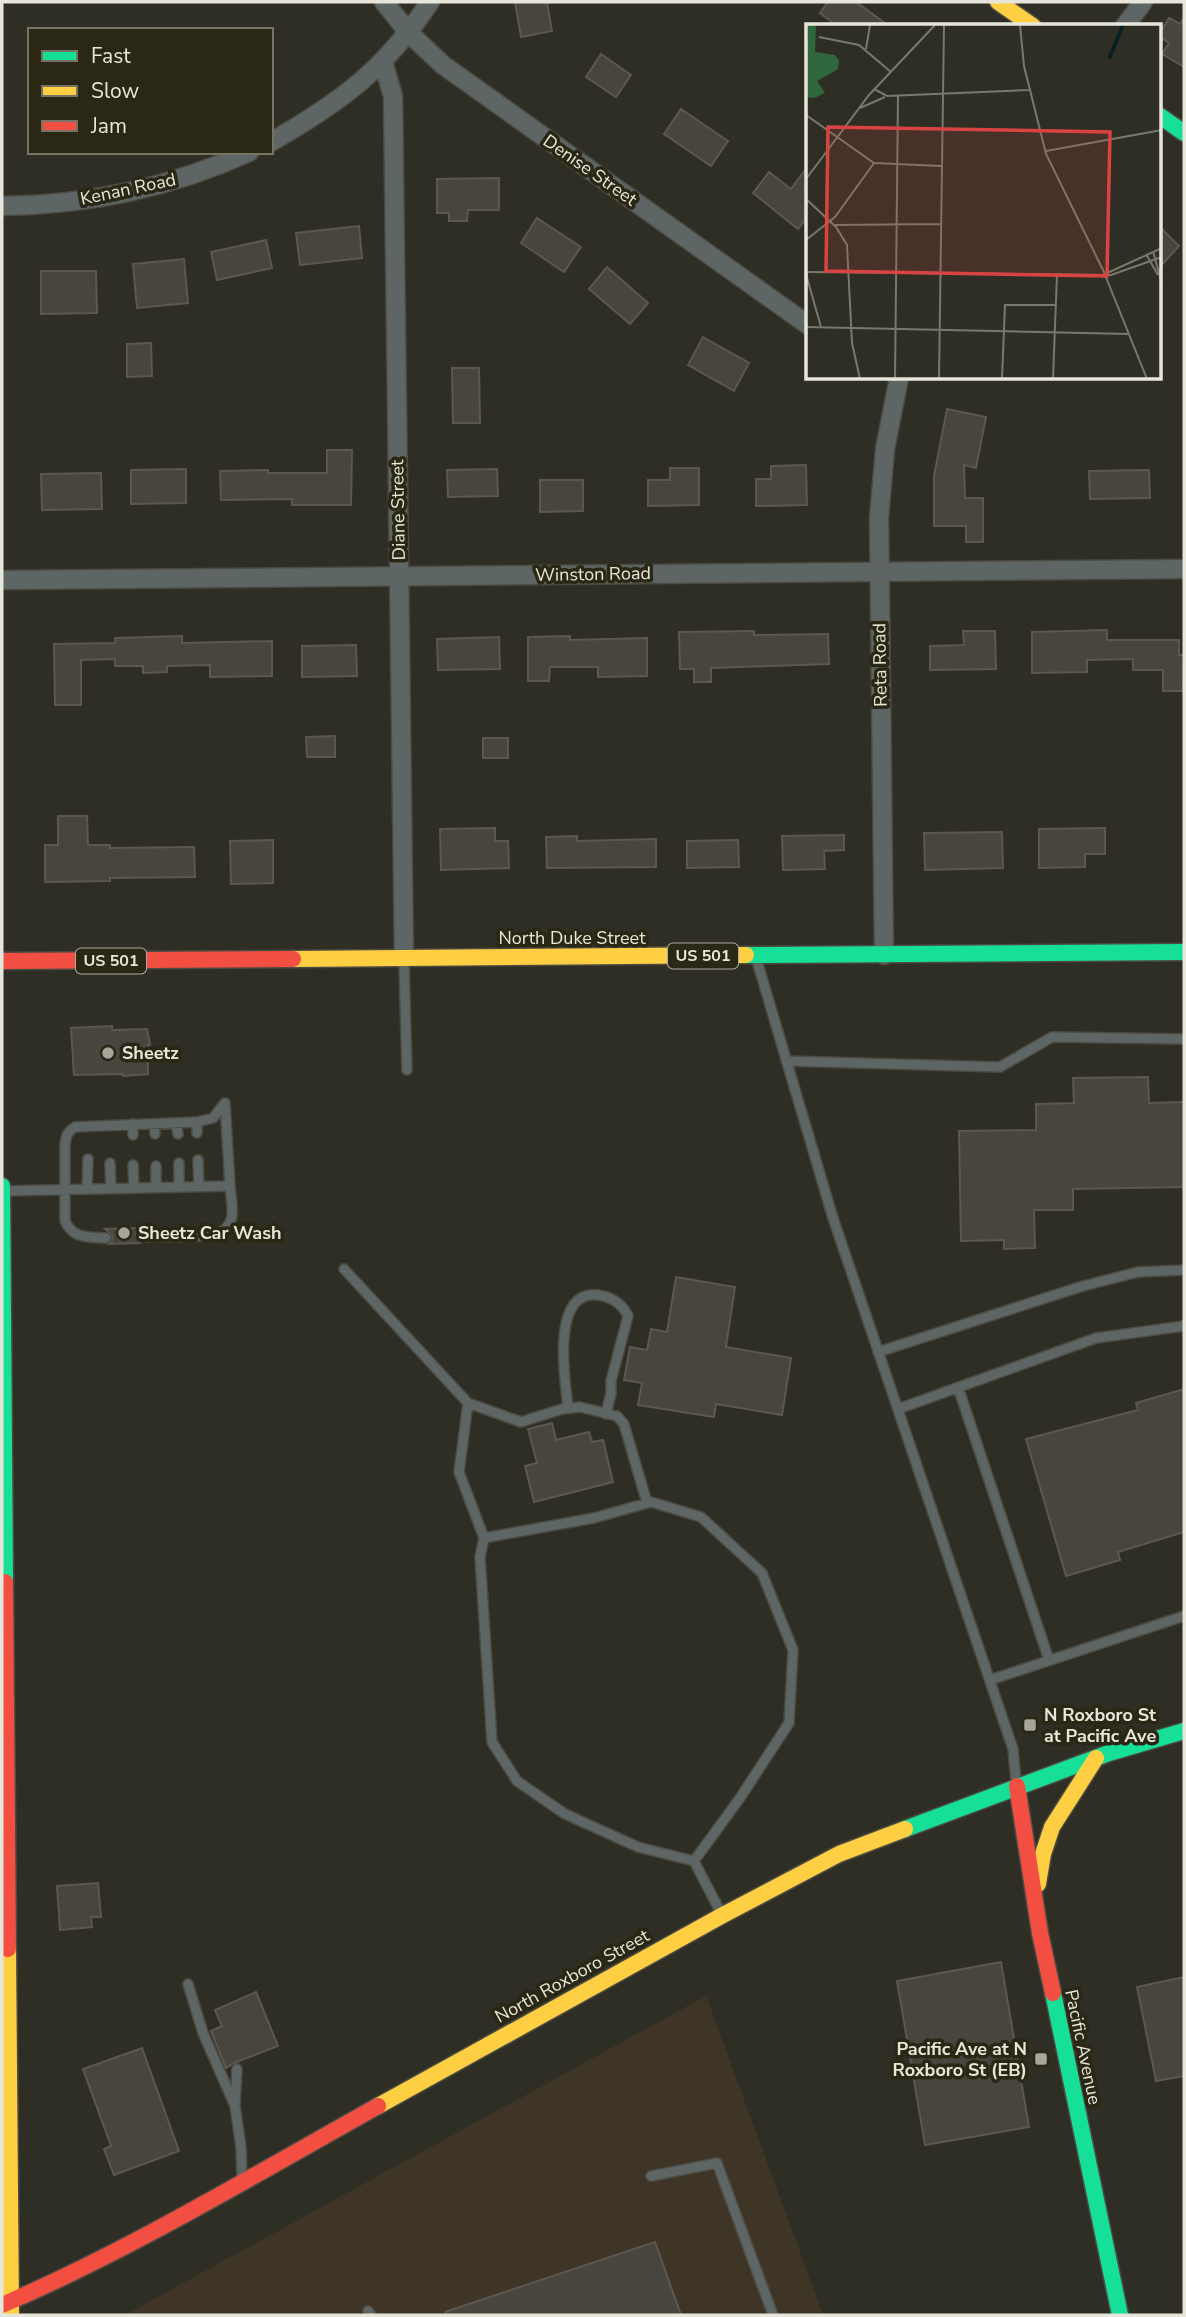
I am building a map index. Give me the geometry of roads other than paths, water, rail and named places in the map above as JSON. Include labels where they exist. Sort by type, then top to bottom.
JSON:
[{"type":"main road","points":[[998,2],[1030,24]]},
{"type":"main road","points":[[1162,117],[1184,133]]},
{"type":"main road","name":"North Duke Street","points":[[2,961],[1184,952]]},
{"type":"main road","points":[[2,1186],[7,1612],[4,1901],[8,2307],[25,2315]]},
{"type":"main road","name":"North Roxboro Street","points":[[8,2307],[242,2182],[723,1915],[839,1854],[1017,1786],[1184,1731]]},
{"type":"main road","points":[[1035,1902],[1043,1854],[1052,1827],[1096,1758]]},
{"type":"main road","name":"Pacific Avenue","points":[[1017,1786],[1035,1902],[1119,2315]]},
{"type":"street","name":"Denise Street","points":[[384,2],[409,33],[443,65],[806,324]]},
{"type":"street","points":[[273,141],[345,95],[383,62],[409,33],[430,2]]},
{"type":"street","points":[[1126,24],[1143,2]]},
{"type":"street","name":"Diane Street","points":[[383,62],[393,96],[404,959]]},
{"type":"street","name":"Kenan Road","points":[[2,206],[114,195],[214,168],[245,154]]},
{"type":"street","name":"Reta Road","points":[[884,955],[879,518],[885,449],[898,380]]},
{"type":"street","name":"Winston Road","points":[[2,580],[1184,569]]},
{"type":"lane","points":[[755,956],[833,1218],[1013,1749],[1017,1786]]},
{"type":"lane","points":[[404,959],[407,1070]]},
{"type":"lane","points":[[786,1061],[1000,1067],[1052,1037],[1184,1039]]},
{"type":"lane","points":[[106,1238],[78,1236],[65,1221],[66,1135],[75,1127],[87,1131],[109,1130],[133,1124],[155,1129],[176,1123],[197,1122],[213,1118],[225,1103],[233,1217],[231,1224],[222,1233],[213,1236],[143,1237]]},
{"type":"lane","points":[[197,1122],[197,1133]]},
{"type":"lane","points":[[176,1123],[178,1134]]},
{"type":"lane","points":[[133,1124],[133,1135]]},
{"type":"lane","points":[[87,1189],[88,1159]]},
{"type":"lane","points":[[198,1160],[199,1187]]},
{"type":"lane","points":[[110,1163],[111,1189]]},
{"type":"lane","points":[[179,1163],[179,1187]]},
{"type":"lane","points":[[133,1165],[134,1188]]},
{"type":"lane","points":[[156,1166],[156,1188]]},
{"type":"lane","points":[[2,1191],[230,1186]]},
{"type":"lane","points":[[344,1269],[468,1403],[521,1422],[568,1407],[580,1407],[617,1416],[624,1423],[647,1503]]},
{"type":"lane","points":[[878,1352],[1083,1286],[1138,1272],[1184,1270]]},
{"type":"lane","points":[[568,1407],[564,1366],[568,1315],[576,1302],[583,1297],[601,1295],[624,1307],[628,1316],[611,1381],[606,1414]]},
{"type":"lane","points":[[898,1409],[1096,1338],[1184,1326]]},
{"type":"lane","points":[[958,1387],[1049,1660]]},
{"type":"lane","points":[[468,1403],[459,1472],[484,1538],[480,1557],[492,1742],[517,1781],[565,1814],[638,1847],[694,1861],[723,1915]]},
{"type":"lane","points":[[484,1538],[594,1518],[651,1502],[701,1517],[762,1573],[793,1650],[789,1723],[740,1798],[694,1861]]},
{"type":"lane","points":[[990,1680],[1184,1616]]},
{"type":"lane","points":[[188,1984],[204,2033],[235,2106]]},
{"type":"lane","points":[[237,2069],[235,2106],[241,2147],[242,2182]]},
{"type":"lane","points":[[651,2176],[717,2163],[773,2315]]},
{"type":"place","name":"Sheetz","points":[[108,1053]]},
{"type":"place","name":"Sheetz Car Wash","points":[[124,1233]]},
{"type":"place","name":"N Roxboro St at Pacific Ave","points":[[1030,1725]]},
{"type":"place","name":"Pacific Ave at N Roxboro St (EB)","points":[[1041,2059]]}]
